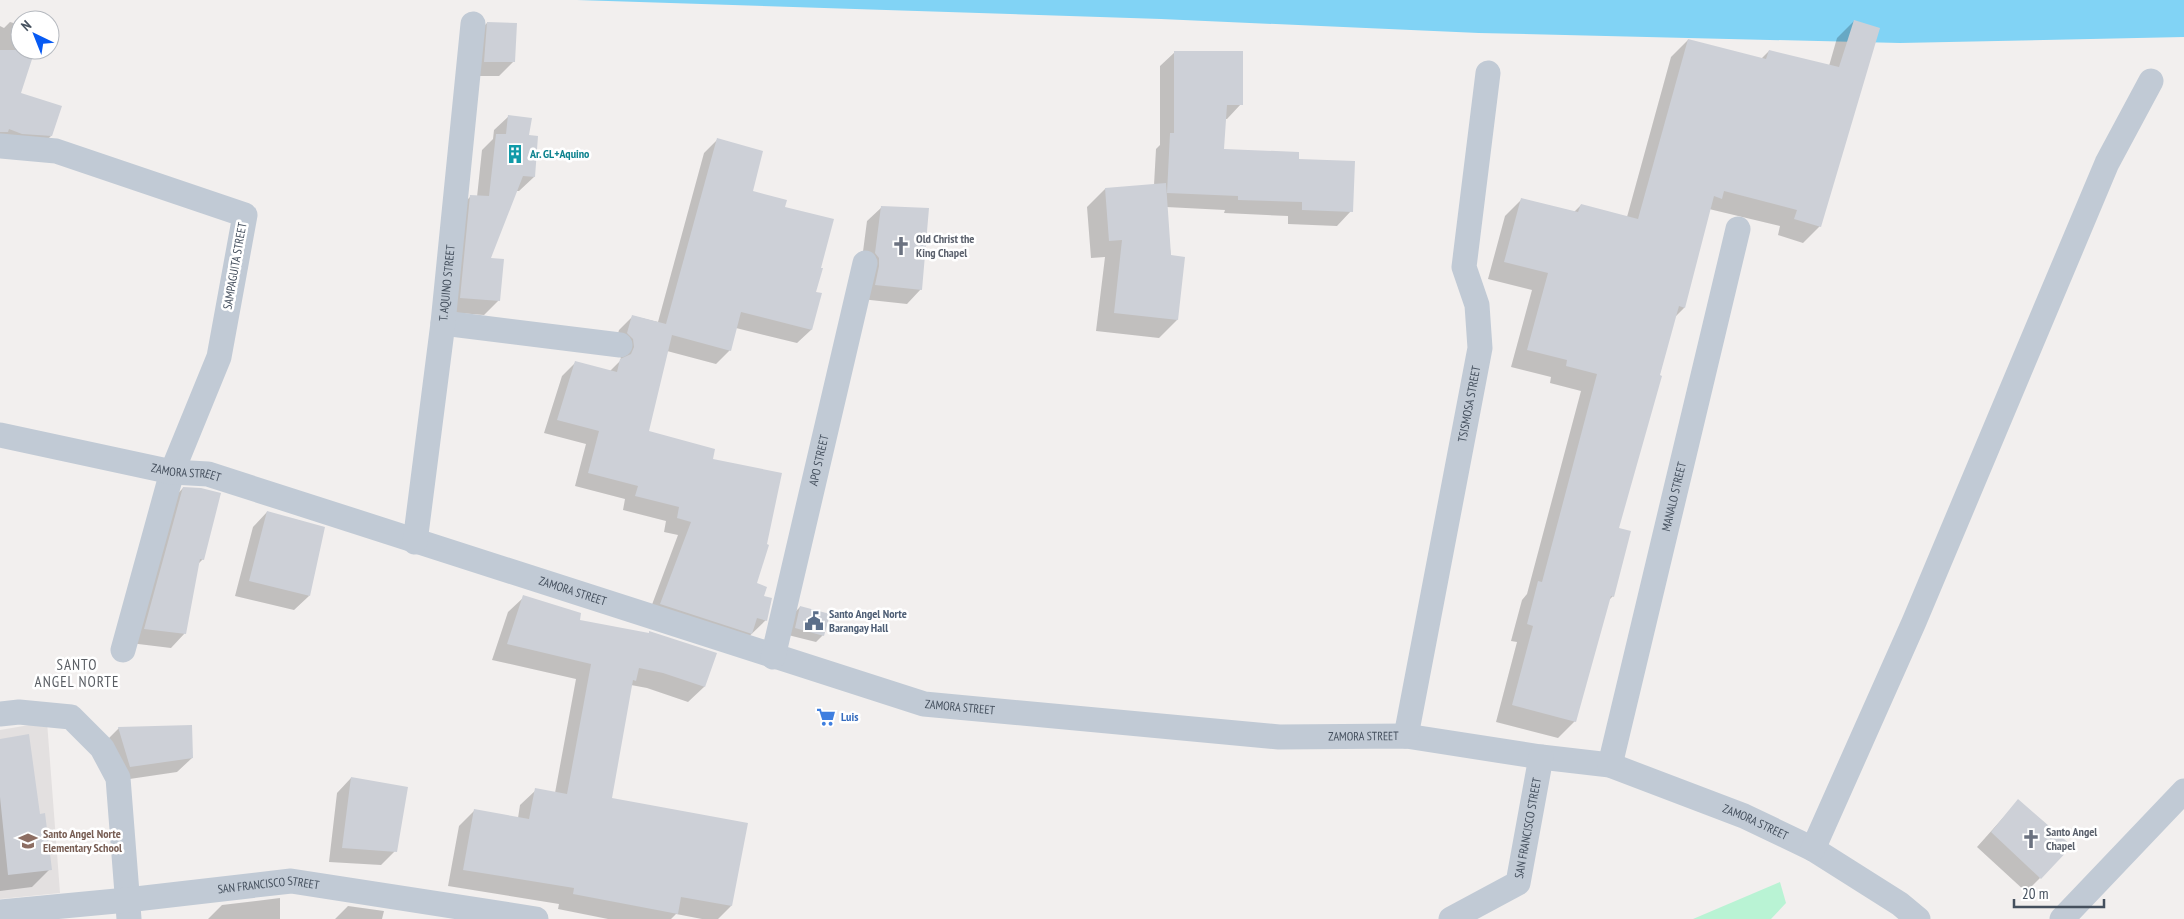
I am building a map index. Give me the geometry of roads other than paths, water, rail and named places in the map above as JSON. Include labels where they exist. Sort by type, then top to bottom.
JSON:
[{"type":"street","name":"T. AQUINO STREET","points":[[415,542],[443,323],[474,24]]},
{"type":"street","name":"TSISMOSA STREET","points":[[1406,736],[1480,348],[1477,305],[1464,267],[1488,73]]},
{"type":"street","points":[[1813,848],[1914,622],[2107,163],[2151,81]]},
{"type":"street","name":"SAMPAGUITA STREET","points":[[0,146],[56,151],[245,215],[219,357],[172,472]]},
{"type":"street","name":"MANALO STREET","points":[[1610,765],[1738,229]]},
{"type":"street","name":"APO STREET","points":[[773,657],[865,263]]},
{"type":"street","points":[[443,323],[620,345]]},
{"type":"street","name":"ZAMORA STREET","points":[[0,434],[172,472],[208,474],[924,704],[1279,737],[1406,736],[1542,757],[1610,765],[1744,816],[1813,848],[1900,914]]},
{"type":"street","points":[[122,650],[172,472]]},
{"type":"street","points":[[0,714],[19,712],[71,717],[102,748],[118,778],[128,910]]},
{"type":"street","name":"SAN FRANCISCO STREET","points":[[1451,919],[1518,883],[1542,757]]},
{"type":"street","points":[[2062,919],[2184,792]]},
{"type":"street","name":"SAN FRANCISCO STREET","points":[[0,912],[128,910],[291,881],[536,919]]},
{"type":"water","points":[[577,0],[2184,0],[2184,37],[1900,43],[1479,33],[1161,19]]},
{"type":"place","name":"Ar. GL+Aquino","points":[[515,154]]},
{"type":"place","name":"Old Christ the King Chapel","points":[[901,246]]},
{"type":"place","name":"Santo Angel Norte Barangay Hall","points":[[814,621]]},
{"type":"place","name":"Luis","points":[[826,717]]},
{"type":"place","name":"Santo Angel Chapel","points":[[2031,839]]},
{"type":"place","name":"Santo Angel Norte Elementary School","points":[[28,841]]},
{"type":"district","name":"SANTO ANGEL NORTE","points":[[77,674]]}]
